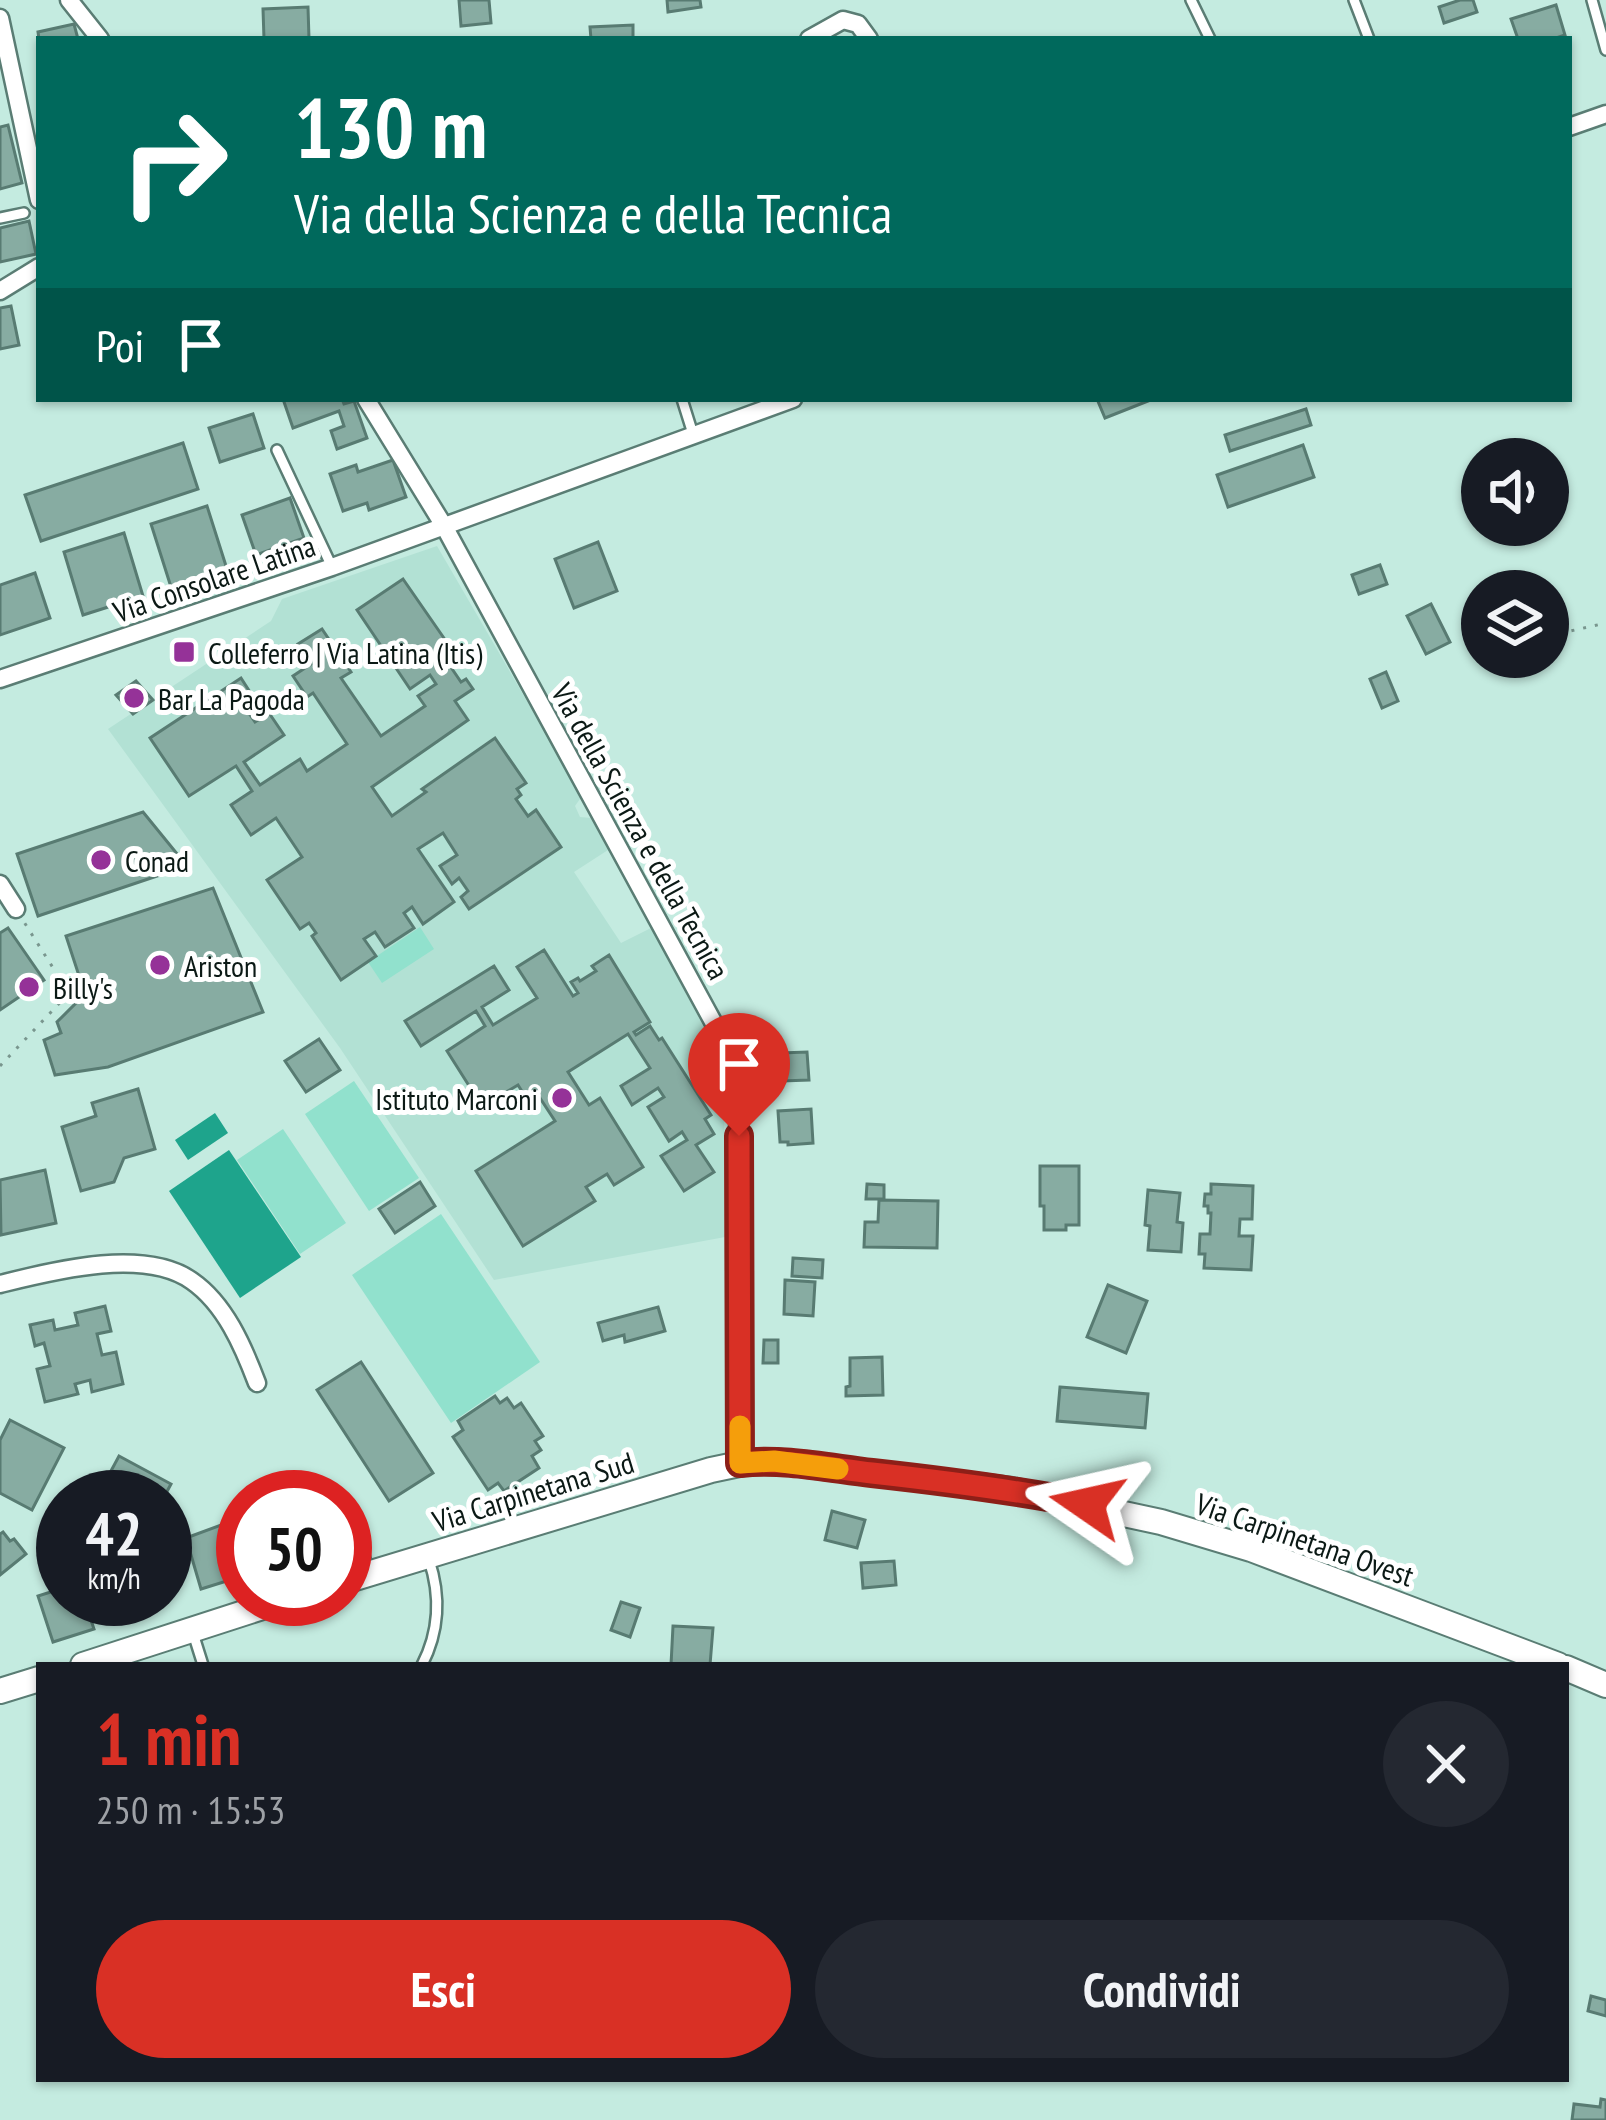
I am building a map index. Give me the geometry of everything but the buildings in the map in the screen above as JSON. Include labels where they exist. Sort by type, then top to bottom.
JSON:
[{"type":"main road","name":"Via Carpinetana Ovest","points":[[740,1463],[774,1461],[992,1487],[1161,1522],[1251,1549],[1549,1662]]},
{"type":"main road","name":"Via Carpinetana Sud","points":[[372,1572],[740,1463]]},
{"type":"main road","points":[[92,1662],[216,1622]]},
{"type":"main road","name":"Via Carpinetana Ovest","points":[[1569,1670],[1606,1685]]},
{"type":"main road","points":[[0,1691],[36,1680]]},
{"type":"street","points":[[7,0],[0,14],[36,186]]},
{"type":"street","points":[[69,0],[98,36]]},
{"type":"street","points":[[814,36],[843,20],[858,24],[867,36]]},
{"type":"street","points":[[1572,126],[1606,115]]},
{"type":"street","points":[[0,291],[36,269]]},
{"type":"street","points":[[369,402],[444,526]]},
{"type":"street","name":"Via Consolare Latina","points":[[0,679],[324,570],[785,402]]},
{"type":"street","name":"Via della Scienza e della Tecnica","points":[[444,526],[724,1040],[736,1076],[740,1463]]},
{"type":"street","points":[[0,884],[16,909]]},
{"type":"street","points":[[0,1284],[119,1264],[176,1272],[211,1297],[257,1383]]},
{"type":"lane","points":[[1191,0],[1209,36]]},
{"type":"lane","points":[[1354,0],[1368,36]]},
{"type":"lane","points":[[1592,0],[1606,50]]},
{"type":"lane","points":[[0,218],[24,213]]},
{"type":"lane","points":[[683,402],[694,435]]},
{"type":"lane","points":[[277,450],[324,570]]},
{"type":"lane","points":[[424,1662],[438,1620],[437,1590],[427,1555]]},
{"type":"lane","points":[[192,1630],[202,1662]]},
{"type":"path","points":[[1569,632],[1606,623]]},
{"type":"path","points":[[0,1066],[69,993],[16,909]]},
{"type":"shaded area","points":[[437,546],[582,796],[575,806],[580,817],[591,818],[608,850],[574,872],[621,943],[651,928],[724,1065],[725,1237],[494,1280],[340,1048],[108,729],[271,621],[282,599]]},
{"type":"shaded area","points":[[420,927],[434,949],[382,983],[368,962]]},
{"type":"shaded area","points":[[354,1081],[419,1178],[369,1211],[305,1114]]},
{"type":"shaded area","points":[[215,1113],[228,1133],[188,1160],[175,1140]]},
{"type":"shaded area","points":[[283,1129],[346,1223],[300,1254],[237,1160]]},
{"type":"shaded area","points":[[229,1150],[301,1257],[240,1298],[169,1191]]},
{"type":"shaded area","points":[[441,1214],[540,1362],[451,1423],[352,1275]]},
{"type":"slow traffic","points":[[740,1426],[740,1463],[774,1461],[838,1469]]},
{"type":"place","name":"Colleferro | Via Latina (Itis)","points":[[184,652]]},
{"type":"place","name":"Bar La Pagoda","points":[[134,698]]},
{"type":"place","name":"Conad","points":[[101,860]]},
{"type":"place","name":"Ariston","points":[[160,965]]},
{"type":"place","name":"Billy's","points":[[29,987]]},
{"type":"place","name":"Istituto Marconi","points":[[562,1098]]},
{"type":"route","points":[[739,1136],[740,1463],[774,1461],[859,1471],[1087,1504]]}]
